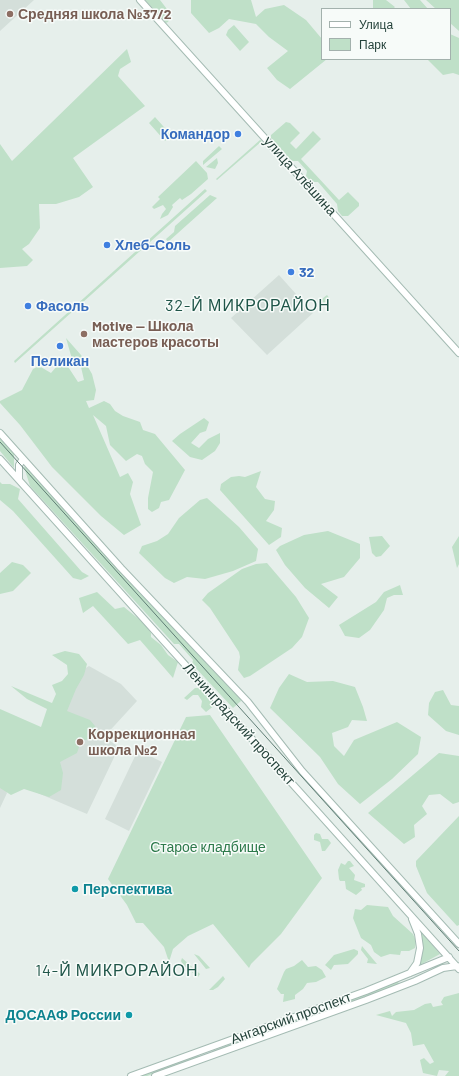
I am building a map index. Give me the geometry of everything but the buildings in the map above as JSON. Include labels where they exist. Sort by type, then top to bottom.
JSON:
[{"type":"main road","name":"улица Алёшина","points":[[140,0],[459,353]]},
{"type":"main road","name":"Ленинградский проспект","points":[[0,433],[129,577],[248,702],[302,771],[459,944]]},
{"type":"main road","name":"Ленинградский проспект","points":[[0,458],[18,480],[458,967]]},
{"type":"main road","points":[[18,480],[19,465],[24,459]]},
{"type":"main road","points":[[409,974],[417,963],[420,948],[417,929],[410,914]]},
{"type":"main road","name":"Ангарский проспект","points":[[132,1076],[399,978],[449,957]]},
{"type":"main road","name":"Ангарский проспект","points":[[155,1076],[402,986],[443,968],[458,967]]},
{"type":"main road","points":[[399,978],[402,986]]},
{"type":"shaded area","name":"Средняя школа №37/2","points":[[0,0],[34,0],[0,31]]},
{"type":"shaded area","points":[[279,275],[313,313],[267,355],[231,318]]},
{"type":"shaded area","name":"Коррекционная школа №2","points":[[89,666],[121,684],[137,701],[104,737],[119,747],[87,814],[26,788],[81,671]]},
{"type":"shaded area","points":[[138,750],[162,762],[129,831],[105,819]]},
{"type":"shaded area","points":[[0,778],[7,793],[0,808]]},
{"type":"green space","points":[[145,0],[160,0],[170,13],[168,22],[166,23]]},
{"type":"green space","points":[[191,0],[251,0],[256,17],[265,9],[284,5],[306,20],[321,38],[321,60],[326,60],[290,89],[277,80],[267,68],[288,51],[269,37],[256,24],[229,19],[219,28],[209,33],[191,13]]},
{"type":"green space","points":[[373,0],[386,0],[395,7],[394,8],[373,8]]},
{"type":"green space","points":[[404,0],[420,0],[427,8],[410,8]]},
{"type":"green space","points":[[426,0],[459,0],[459,31],[451,24],[451,8],[435,8]]},
{"type":"green space","points":[[234,25],[249,42],[240,51],[226,35],[228,30]]},
{"type":"green space","points":[[451,34],[459,38],[459,75],[453,73],[443,75],[428,60],[451,60]]},
{"type":"green space","points":[[127,49],[131,62],[120,69],[118,76],[145,106],[73,158],[93,187],[79,197],[56,204],[39,204],[40,228],[29,244],[22,249],[33,260],[27,266],[0,268],[0,144],[12,161]]},
{"type":"green space","points":[[155,117],[171,135],[165,141],[149,123]]},
{"type":"green space","points":[[286,122],[290,123],[300,133],[290,143],[296,149],[313,131],[321,139],[301,159],[339,200],[348,192],[359,203],[359,206],[348,216],[342,216],[338,211],[337,204],[318,182],[311,182],[306,176],[307,171],[298,161],[292,161],[271,138],[271,135]]},
{"type":"green space","points":[[260,140],[262,141],[217,180],[216,179]]},
{"type":"green space","points":[[219,146],[222,149],[203,165],[203,161]]},
{"type":"green space","points":[[217,158],[218,163],[215,169],[206,167]]},
{"type":"green space","points":[[196,161],[207,173],[208,179],[191,194],[182,200],[180,198],[172,205],[173,207],[168,215],[160,219],[166,209],[163,205],[154,209],[152,207],[160,199],[158,197]]},
{"type":"green space","points":[[205,189],[207,191],[15,363],[14,361]]},
{"type":"green space","points":[[210,195],[217,198],[168,242],[166,239],[174,232],[175,226]]},
{"type":"green space","points":[[327,295],[330,299],[322,306],[318,302]]},
{"type":"green space","points":[[66,338],[81,355],[92,374],[96,390],[94,400],[86,401],[89,408],[104,401],[110,404],[115,411],[123,416],[140,422],[143,430],[155,434],[185,470],[169,500],[161,502],[159,508],[152,512],[148,509],[148,498],[153,472],[145,464],[142,456],[137,454],[126,461],[110,445],[106,426],[93,415],[120,477],[128,473],[133,482],[130,494],[141,525],[124,535],[101,516],[52,467],[20,425],[0,403],[0,401],[22,390],[33,369],[39,366],[51,373],[63,359],[78,382],[84,380],[81,367],[72,359]]},
{"type":"green space","points":[[204,418],[209,422],[206,431],[200,433],[191,443],[199,448],[208,439],[220,433],[220,443],[215,451],[202,460],[190,457],[172,441]]},
{"type":"green space","points":[[0,437],[14,453],[14,468],[0,451]]},
{"type":"green space","points":[[26,465],[96,545],[240,698],[241,701],[233,708],[192,664],[193,660],[179,644],[174,644],[30,486],[24,467]]},
{"type":"green space","points":[[261,471],[256,487],[265,499],[275,501],[274,510],[266,521],[282,528],[281,537],[269,545],[220,490],[221,484],[231,477],[245,477]]},
{"type":"green space","points":[[0,482],[2,484],[10,484],[20,489],[18,499],[82,572],[89,576],[81,580],[73,578],[13,511],[0,500]]},
{"type":"green space","points":[[207,498],[239,527],[258,549],[256,561],[233,571],[205,579],[187,577],[174,583],[165,578],[139,553],[142,546],[157,541],[168,534],[179,518],[200,500]]},
{"type":"green space","points":[[328,531],[360,544],[360,558],[344,577],[321,584],[338,597],[329,608],[305,588],[285,565],[276,550],[280,546],[304,535]]},
{"type":"green space","points":[[382,536],[390,546],[381,556],[376,557],[372,553],[369,537]]},
{"type":"green space","points":[[459,536],[459,564],[457,568],[452,547]]},
{"type":"green space","points":[[12,562],[23,565],[31,573],[13,591],[0,594],[0,573]]},
{"type":"green space","points":[[267,563],[296,597],[309,618],[302,637],[292,648],[250,676],[244,678],[238,670],[240,657],[239,652],[210,608],[202,600],[208,593],[242,569],[256,564]]},
{"type":"green space","points":[[400,585],[403,595],[394,595],[387,598],[384,610],[370,630],[359,638],[345,636],[339,625],[376,602],[384,592]]},
{"type":"green space","points":[[97,592],[115,609],[124,607],[145,624],[151,633],[151,637],[161,645],[168,655],[178,662],[173,678],[140,640],[128,644],[93,606],[83,613],[79,598]]},
{"type":"green space","points":[[65,651],[79,654],[87,664],[84,675],[76,689],[67,711],[90,720],[95,726],[98,737],[81,741],[77,753],[60,762],[63,773],[61,790],[49,797],[24,789],[11,795],[0,788],[0,709],[41,727],[47,709],[27,699],[11,686],[52,703],[56,694],[52,685],[62,681],[68,674],[67,665],[52,655]]},
{"type":"green space","points":[[289,674],[307,682],[333,681],[355,687],[367,721],[352,720],[348,727],[332,733],[334,746],[344,756],[354,740],[397,722],[421,737],[418,754],[392,779],[360,804],[338,784],[320,757],[270,708],[279,688]]},
{"type":"green space","points":[[195,688],[200,688],[215,705],[206,712],[201,707],[202,701],[198,695],[193,695],[187,700],[184,698]]},
{"type":"green space","points":[[443,690],[451,705],[459,706],[459,735],[446,731],[428,715],[429,703],[435,692]]},
{"type":"green space","name":"Старое кладбище","points":[[210,715],[322,878],[281,934],[251,964],[249,968],[213,924],[188,936],[173,949],[169,962],[164,947],[143,923],[136,923],[127,905],[108,879],[186,717]]},
{"type":"green space","points":[[439,753],[459,756],[459,802],[453,804],[440,794],[429,795],[422,806],[427,814],[414,825],[415,837],[404,844],[368,813]]},
{"type":"green space","points":[[459,816],[459,925],[457,926],[427,893],[416,866],[416,861]]},
{"type":"green space","points":[[316,833],[320,834],[322,839],[328,839],[331,843],[325,851],[322,851],[320,842],[314,840],[314,835]]},
{"type":"green space","points":[[348,861],[350,861],[354,866],[349,868],[355,875],[354,880],[365,884],[365,887],[361,888],[362,890],[356,895],[346,889],[345,881],[340,881],[339,879],[338,870],[341,863],[345,865]]},
{"type":"green space","points":[[367,905],[388,907],[393,916],[413,934],[416,941],[415,948],[409,951],[401,951],[400,955],[390,954],[381,957],[374,952],[371,945],[361,938],[353,918],[355,909],[361,910]]},
{"type":"green space","points":[[421,932],[440,954],[420,965],[423,951]]},
{"type":"green space","points":[[362,946],[377,964],[367,963],[368,959],[361,950]]},
{"type":"green space","points":[[354,949],[358,951],[358,954],[348,964],[334,965],[331,970],[325,965],[334,955]]},
{"type":"green space","points":[[194,954],[199,956],[210,968],[206,969]]},
{"type":"green space","points":[[182,958],[200,974],[198,977],[184,966],[181,961]]},
{"type":"green space","points":[[302,960],[308,967],[316,966],[322,970],[326,977],[316,982],[307,983],[303,989],[295,995],[295,999],[283,1002],[284,994],[281,994],[277,989],[284,972],[286,969],[294,966]]},
{"type":"green space","points":[[223,976],[225,979],[218,987],[213,990],[209,990]]},
{"type":"green space","points":[[398,981],[399,985],[212,1052],[212,1051]]},
{"type":"green space","points":[[459,993],[459,1076],[445,1076],[449,1071],[439,1070],[437,1076],[423,1073],[420,1060],[424,1058],[430,1064],[434,1062],[424,1044],[413,1046],[411,1033],[406,1023],[376,1015],[390,1011],[392,1016],[396,1012],[414,1010],[425,1004],[431,1003],[433,1007],[443,1005],[441,1002],[444,997]]},
{"type":"green space","points":[[198,1055],[199,1057],[147,1076],[140,1076]]},
{"type":"tram line","points":[[0,442],[459,951]]},
{"type":"place","name":"Средняя школа №37/2","points":[[10,14]]},
{"type":"place","name":"Командор","points":[[238,134]]},
{"type":"place","name":"Хлеб-Соль","points":[[107,245]]},
{"type":"place","name":"32","points":[[291,272]]},
{"type":"place","name":"Фасоль","points":[[28,306]]},
{"type":"place","name":"Motive — Школа мастеров красоты","points":[[84,334]]},
{"type":"place","name":"Пеликан","points":[[60,346]]},
{"type":"place","name":"Коррекционная школа №2","points":[[80,742]]},
{"type":"place","name":"Перспектива","points":[[75,889]]},
{"type":"place","name":"ДОСААФ России","points":[[129,1015]]},
{"type":"district","name":"32-Й МИКРОРАЙОН","points":[[248,306]]},
{"type":"district","name":"14-Й МИКРОРАЙОН","points":[[117,971]]}]
